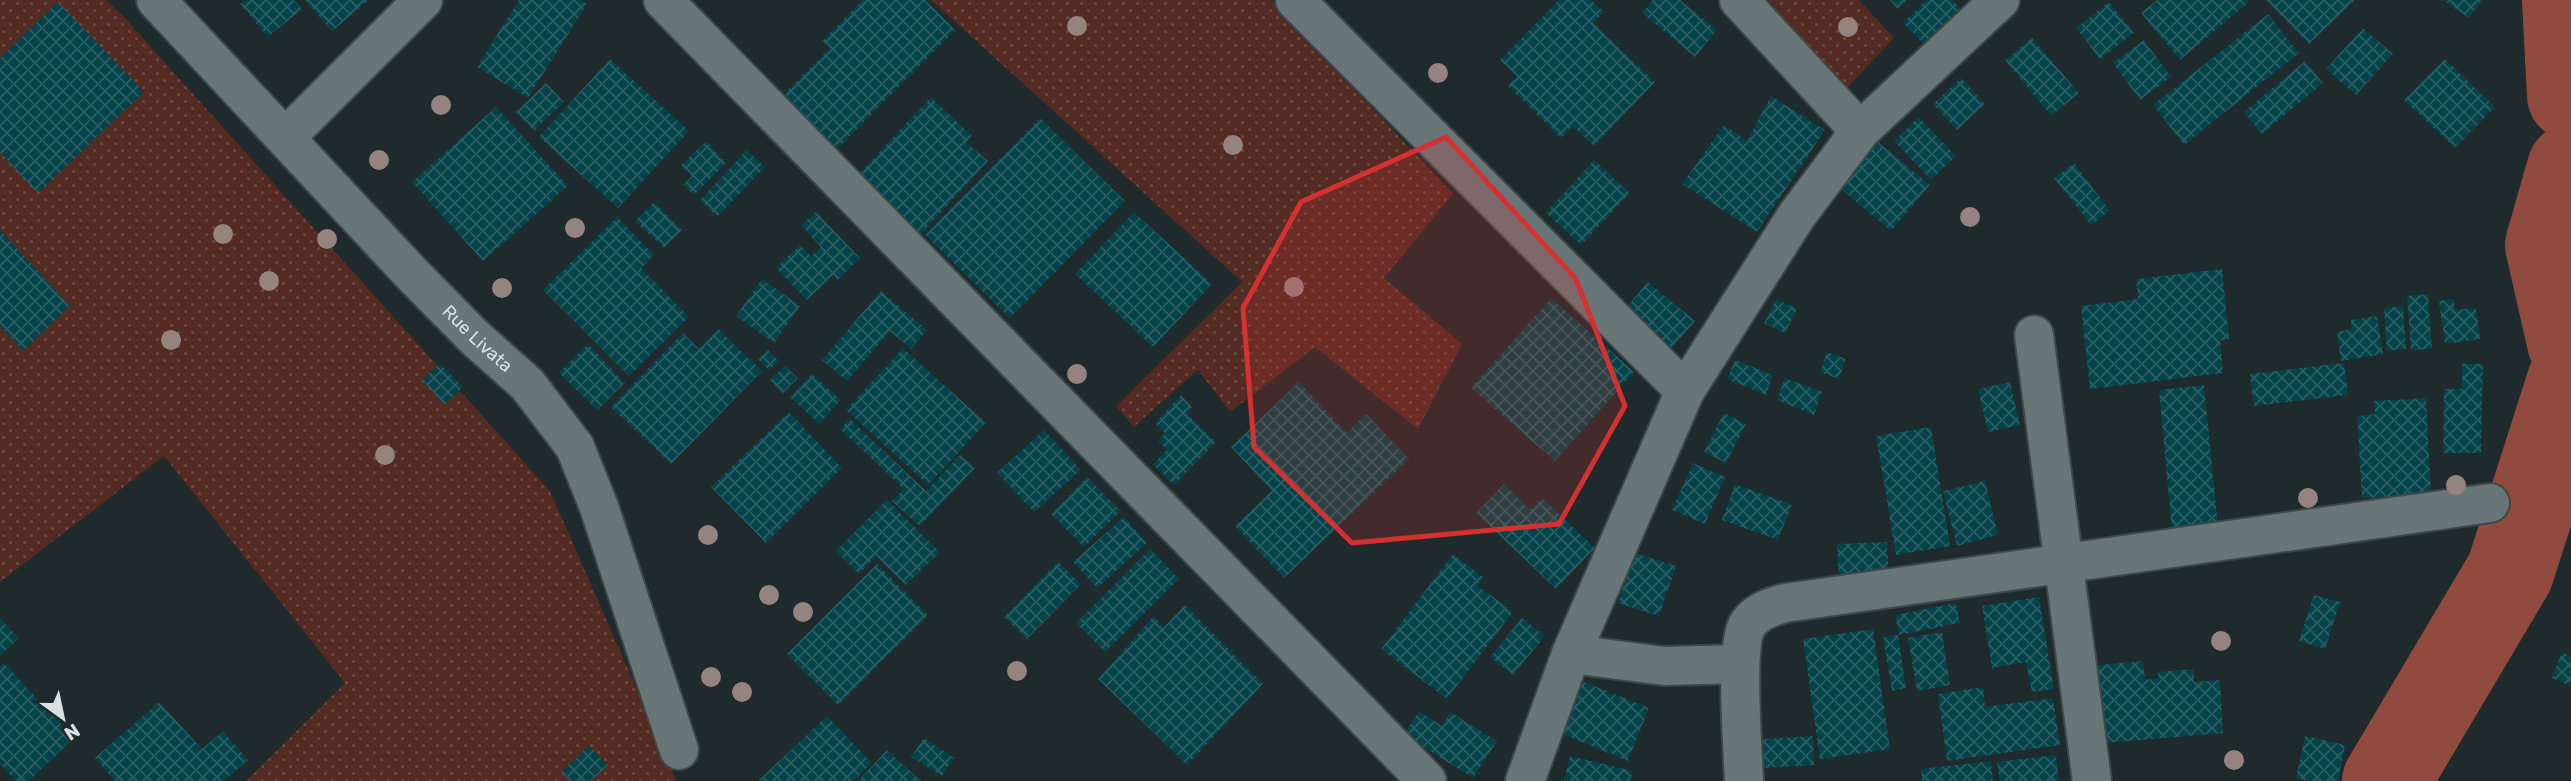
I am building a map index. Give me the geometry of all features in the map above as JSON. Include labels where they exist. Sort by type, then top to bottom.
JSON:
[{"type":"street","name":"Rue Livata","points":[[156,0],[474,337],[527,384],[575,447],[599,507],[679,750]]},
{"type":"street","points":[[286,137],[423,0]]},
{"type":"street","points":[[663,0],[1427,781]]},
{"type":"street","points":[[1295,0],[1685,391]]},
{"type":"street","points":[[1739,0],[1860,131]]},
{"type":"street","points":[[1525,781],[1571,654],[1685,391],[1797,215],[1860,131],[2000,0]]},
{"type":"street","points":[[2034,335],[2092,781]]},
{"type":"street","points":[[1744,781],[1740,664],[1747,625],[1763,610],[1786,603],[2490,503]]},
{"type":"street","points":[[1571,654],[1664,666],[1740,664]]},
{"type":"highlighted area","points":[[1446,137],[1576,279],[1625,406],[1559,524],[1352,543],[1254,447],[1243,308],[1301,202]]},
{"type":"shaded area","points":[[0,0],[106,0],[550,491],[677,781],[246,781],[345,683],[164,456],[0,582]]},
{"type":"shaded area","points":[[931,0],[1271,0],[1453,194],[1384,278],[1462,344],[1418,429],[1315,347],[1230,412],[1198,370],[1134,427],[1116,406],[1242,282]]},
{"type":"shaded area","points":[[1751,0],[1859,0],[1894,38],[1846,89]]},
{"type":"building","points":[[246,0],[294,0],[302,9],[268,37],[240,4]]},
{"type":"building","points":[[305,0],[369,0],[332,31]]},
{"type":"building","points":[[519,0],[581,0],[587,4],[528,98],[477,67]]},
{"type":"building","points":[[863,0],[925,0],[955,30],[831,155],[777,101],[830,48],[822,41]]},
{"type":"building","points":[[1559,0],[1591,0],[1604,12],[1593,23],[1655,82],[1594,146],[1572,126],[1561,138],[1508,86],[1517,76],[1500,60]]},
{"type":"building","points":[[1653,0],[1680,0],[1717,30],[1695,57],[1642,13]]},
{"type":"building","points":[[1890,0],[1907,0],[1898,9]]},
{"type":"building","points":[[1926,0],[1952,0],[1961,9],[1925,45],[1903,23]]},
{"type":"building","points":[[2157,0],[2249,2],[2180,60],[2141,13]]},
{"type":"building","points":[[2266,0],[2355,0],[2309,44]]},
{"type":"building","points":[[2443,0],[2482,0],[2469,18]]},
{"type":"building","points":[[58,2],[144,92],[38,193],[0,153],[0,58]]},
{"type":"building","points":[[2109,2],[2134,33],[2100,59],[2076,28]]},
{"type":"building","points":[[2268,14],[2299,53],[2184,145],[2153,105]]},
{"type":"building","points":[[2363,28],[2393,54],[2356,95],[2326,69]]},
{"type":"building","points":[[2032,38],[2079,93],[2051,116],[2005,60]]},
{"type":"building","points":[[2144,40],[2171,77],[2140,100],[2113,63]]},
{"type":"building","points":[[610,59],[689,131],[618,208],[539,137]]},
{"type":"building","points":[[2445,59],[2495,107],[2455,148],[2404,100]]},
{"type":"building","points":[[2305,61],[2323,83],[2262,134],[2244,112]]},
{"type":"building","points":[[1961,78],[1985,104],[1957,130],[1933,104]]},
{"type":"building","points":[[546,83],[564,102],[534,131],[516,112]]},
{"type":"building","points":[[1771,96],[1825,130],[1757,232],[1682,184],[1724,125],[1747,141]]},
{"type":"building","points":[[931,97],[972,136],[966,142],[988,161],[920,235],[857,176]]},
{"type":"building","points":[[496,107],[568,186],[483,261],[412,182]]},
{"type":"building","points":[[1919,117],[1956,156],[1931,180],[1894,141]]},
{"type":"building","points":[[1040,118],[1125,201],[1010,318],[925,235]]},
{"type":"building","points":[[706,141],[726,163],[694,195],[683,185],[692,176],[681,165]]},
{"type":"building","points":[[1878,142],[1930,185],[1891,231],[1840,188]]},
{"type":"building","points":[[747,150],[765,167],[717,217],[700,200]]},
{"type":"building","points":[[1594,160],[1630,193],[1581,245],[1546,213]]},
{"type":"building","points":[[2074,163],[2110,211],[2091,225],[2054,178]]},
{"type":"building","points":[[654,202],[682,230],[664,248],[635,221]]},
{"type":"building","points":[[816,212],[860,258],[838,280],[833,275],[807,300],[776,268],[800,245],[811,256],[821,247],[801,225]]},
{"type":"building","points":[[1134,212],[1212,284],[1153,347],[1075,274]]},
{"type":"building","points":[[617,217],[654,255],[641,268],[689,317],[629,376],[543,290]]},
{"type":"building","points":[[0,230],[70,306],[23,351],[0,326]]},
{"type":"building","points":[[2222,269],[2229,339],[2220,341],[2223,373],[2090,389],[2081,306],[2138,299],[2136,279]]},
{"type":"building","points":[[762,279],[800,306],[774,343],[736,316]]},
{"type":"building","points":[[1648,282],[1695,321],[1671,349],[1625,309]]},
{"type":"building","points":[[881,291],[927,330],[911,349],[890,331],[847,381],[822,360]]},
{"type":"building","points":[[2428,294],[2432,349],[2411,350],[2407,296]]},
{"type":"building","points":[[1551,298],[1634,372],[1555,461],[1471,388]]},
{"type":"building","points":[[1776,299],[1797,309],[1785,333],[1764,323]]},
{"type":"building","points":[[2454,299],[2455,310],[2476,308],[2480,339],[2445,344],[2439,301]]},
{"type":"building","points":[[2403,306],[2406,349],[2387,351],[2384,308]]},
{"type":"building","points":[[2377,316],[2383,354],[2341,361],[2337,332],[2352,329],[2351,320]]},
{"type":"building","points":[[718,329],[762,371],[671,464],[611,407],[683,333],[699,349]]},
{"type":"building","points":[[588,344],[625,383],[597,410],[559,373]]},
{"type":"building","points":[[903,348],[986,423],[928,485],[846,410]]},
{"type":"building","points":[[768,350],[779,361],[769,370],[758,359]]},
{"type":"building","points":[[1827,352],[1846,359],[1839,379],[1820,372]]},
{"type":"building","points":[[1735,360],[1773,375],[1766,395],[1727,379]]},
{"type":"building","points":[[2344,363],[2348,395],[2254,406],[2250,374]]},
{"type":"building","points":[[440,364],[463,387],[445,405],[422,380]]},
{"type":"building","points":[[2462,364],[2483,364],[2481,453],[2443,453],[2444,389],[2462,389]]},
{"type":"building","points":[[785,366],[798,378],[782,394],[770,380]]},
{"type":"building","points":[[812,374],[841,400],[819,424],[790,397]]},
{"type":"building","points":[[1785,378],[1822,392],[1814,415],[1777,400]]},
{"type":"building","points":[[1299,382],[1347,433],[1366,414],[1409,459],[1284,578],[1235,526],[1272,491],[1231,447]]},
{"type":"building","points":[[2010,382],[2020,425],[1988,432],[1978,389]]},
{"type":"building","points":[[2204,385],[2218,527],[2172,531],[2159,390]]},
{"type":"building","points":[[1181,395],[1192,407],[1186,413],[1216,442],[1174,485],[1153,464],[1167,450],[1158,441],[1165,433],[1155,423]]},
{"type":"building","points":[[2426,398],[2431,494],[2362,498],[2357,416],[2375,414],[2374,401]]},
{"type":"building","points":[[789,412],[842,468],[766,543],[711,487]]},
{"type":"building","points":[[1724,413],[1746,424],[1726,463],[1704,452]]},
{"type":"building","points":[[850,419],[926,491],[960,455],[975,468],[920,526],[892,501],[904,489],[840,429]]},
{"type":"building","points":[[1931,427],[1950,546],[1896,555],[1876,436]]},
{"type":"building","points":[[1044,430],[1081,470],[1034,512],[997,473]]},
{"type":"building","points":[[1693,463],[1725,477],[1705,524],[1672,510]]},
{"type":"building","points":[[1087,477],[1121,511],[1084,547],[1051,514]]},
{"type":"building","points":[[1985,481],[1998,535],[1957,546],[1943,491]]},
{"type":"building","points":[[1504,484],[1530,510],[1542,498],[1595,548],[1556,589],[1476,513]]},
{"type":"building","points":[[1735,484],[1792,505],[1778,540],[1722,520]]},
{"type":"building","points":[[887,500],[940,552],[906,585],[876,556],[859,574],[836,551]]},
{"type":"building","points":[[1124,517],[1147,543],[1097,588],[1073,562]]},
{"type":"building","points":[[1887,542],[1889,577],[1839,580],[1837,544]]},
{"type":"building","points":[[1150,549],[1179,579],[1105,652],[1076,623]]},
{"type":"building","points":[[1635,553],[1676,566],[1659,616],[1618,603]]},
{"type":"building","points":[[1453,554],[1484,578],[1477,585],[1513,612],[1447,699],[1381,649]]},
{"type":"building","points":[[1058,562],[1081,584],[1027,639],[1004,617]]},
{"type":"building","points":[[877,564],[928,615],[838,705],[787,654]]},
{"type":"building","points":[[2314,595],[2340,602],[2325,649],[2299,641]]},
{"type":"building","points":[[2039,597],[2054,689],[2032,692],[2026,662],[1992,668],[1982,606]]},
{"type":"building","points":[[1956,603],[1960,623],[1899,635],[1895,615]]},
{"type":"building","points":[[1185,605],[1263,684],[1187,765],[1098,679],[1154,616],[1163,628]]},
{"type":"building","points":[[0,618],[19,638],[0,656]]},
{"type":"building","points":[[1522,618],[1545,636],[1513,675],[1490,657]]},
{"type":"building","points":[[1873,629],[1890,749],[1820,759],[1803,639]]},
{"type":"building","points":[[1942,632],[1950,685],[1917,691],[1908,638]]},
{"type":"building","points":[[1898,635],[1906,688],[1892,691],[1883,637]]},
{"type":"building","points":[[2562,652],[2571,656],[2571,686],[2552,678]]},
{"type":"building","points":[[2143,661],[2145,680],[2158,678],[2158,672],[2194,669],[2194,682],[2220,680],[2223,733],[2093,744],[2088,666]]},
{"type":"building","points":[[4,663],[74,738],[29,781],[16,781],[0,764],[0,667]]},
{"type":"building","points":[[1579,680],[1649,708],[1628,761],[1557,732]]},
{"type":"building","points":[[1983,687],[1985,707],[2053,698],[2060,745],[1947,761],[1938,694]]},
{"type":"building","points":[[159,702],[202,749],[223,731],[248,760],[224,781],[115,781],[95,758]]},
{"type":"building","points":[[1419,711],[1442,726],[1450,712],[1497,741],[1473,778],[1404,735]]},
{"type":"building","points":[[827,716],[872,763],[853,781],[758,781]]},
{"type":"building","points":[[1813,736],[1814,765],[1763,768],[1762,739]]},
{"type":"building","points":[[2305,736],[2345,745],[2338,781],[2296,778]]},
{"type":"building","points":[[924,738],[954,758],[942,776],[911,757]]},
{"type":"building","points":[[589,746],[608,765],[591,781],[570,781],[561,772]]},
{"type":"building","points":[[887,750],[921,781],[858,781]]},
{"type":"building","points":[[2056,755],[2059,781],[2000,781],[1997,762]]},
{"type":"building","points":[[1570,756],[1633,771],[1630,781],[1564,781]]},
{"type":"building","points":[[1991,761],[1993,781],[1922,781],[1921,769]]},
{"type":"waterway","points":[[2566,0],[2571,96]]},
{"type":"waterway","points":[[2571,168],[2549,245],[2571,342]]},
{"type":"waterway","points":[[2386,781],[2510,572],[2571,381]]}]
